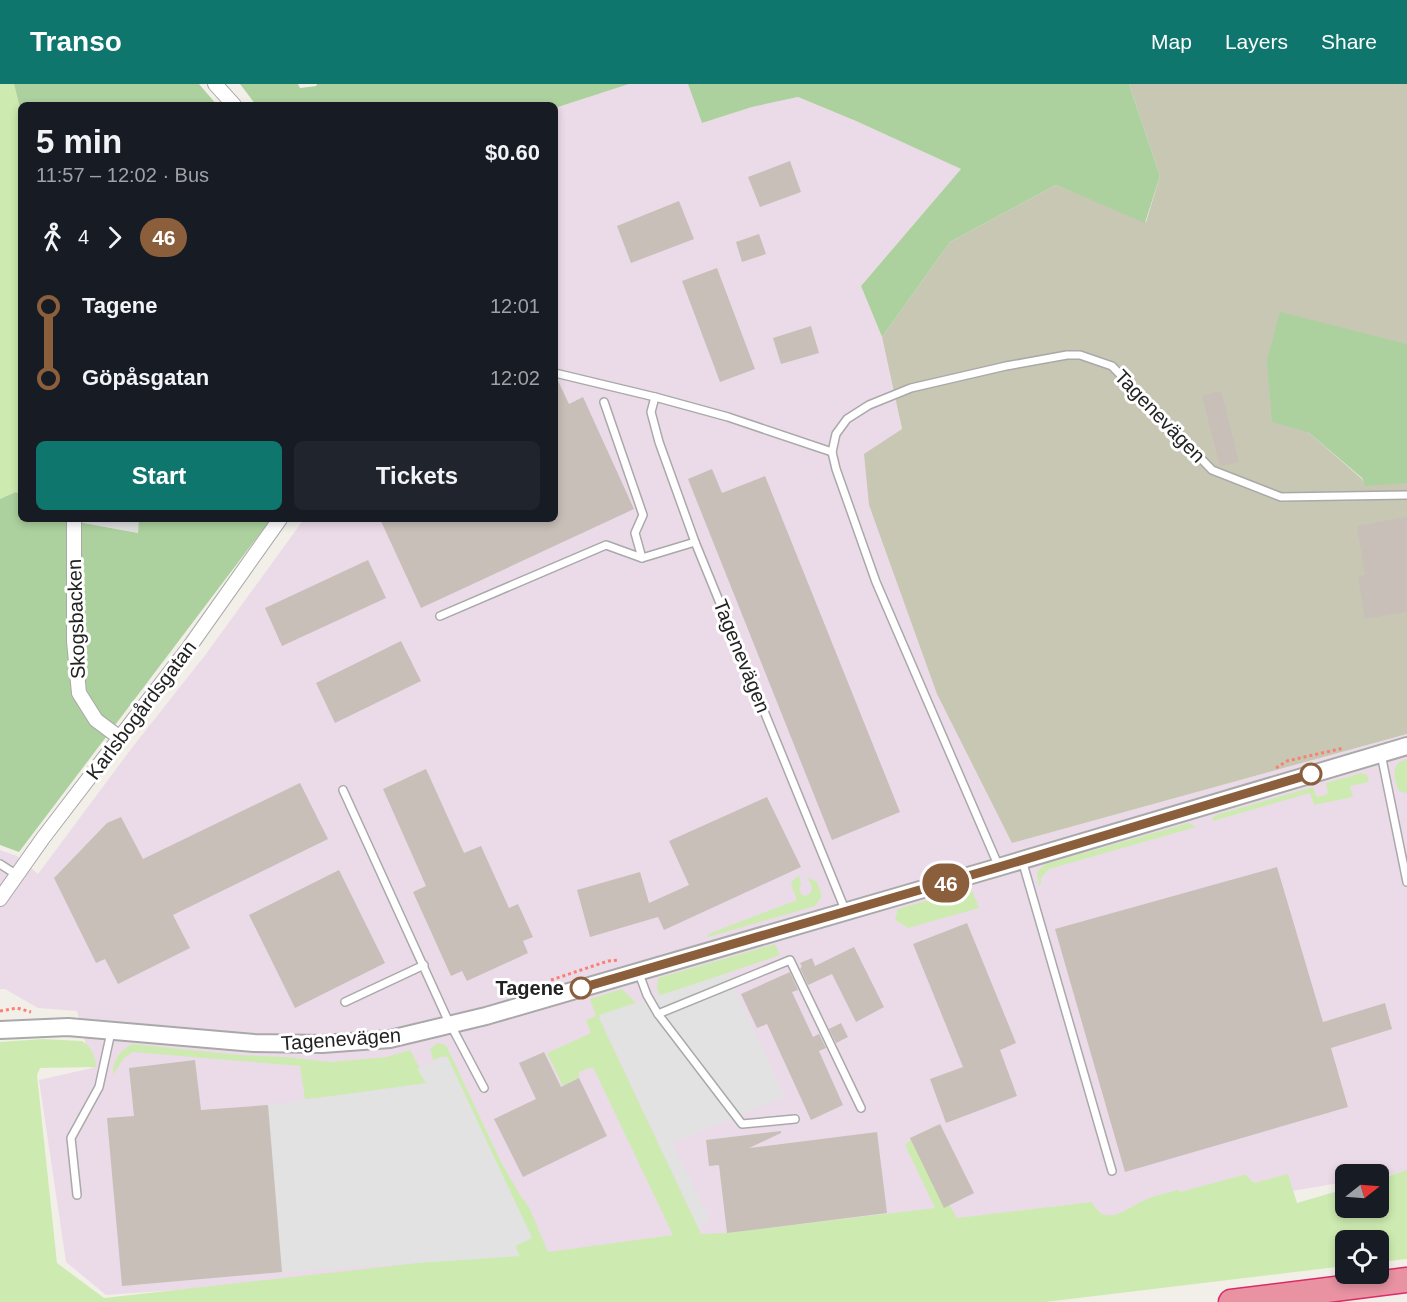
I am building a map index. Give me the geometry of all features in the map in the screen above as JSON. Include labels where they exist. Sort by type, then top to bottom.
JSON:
[{"type":"highway","points":[[1231,1302],[1407,1281]]},
{"type":"street","points":[[215,84],[231,102]]},
{"type":"street","name":"Skogsbacken","points":[[74,522],[74,641],[79,693],[96,720],[120,738]]},
{"type":"street","name":"Karlsbogårdsgatan","points":[[0,899],[190,646],[278,522]]},
{"type":"street","name":"Tagenevägen","points":[[0,1030],[68,1027],[111,1029],[254,1043],[322,1044],[390,1039],[451,1024],[634,965],[846,912],[1407,746]]},
{"type":"lane","name":"Tagenevägen","points":[[832,452],[836,434],[847,419],[869,405],[911,388],[1006,366],[1080,355],[1112,366],[1212,470],[1281,497],[1407,495]]},
{"type":"lane","points":[[558,374],[728,417],[832,452],[876,582],[999,867]]},
{"type":"lane","name":"Tagenevägen","points":[[655,397],[651,412],[659,442],[695,542],[846,912]]},
{"type":"lane","points":[[604,402],[643,515],[635,533],[642,558]]},
{"type":"lane","points":[[440,616],[606,545],[642,558],[695,542]]},
{"type":"lane","points":[[1380,754],[1407,882]]},
{"type":"lane","points":[[344,790],[451,1024],[484,1088]]},
{"type":"lane","points":[[1022,860],[1112,1171]]},
{"type":"lane","points":[[0,864],[16,875]]},
{"type":"lane","points":[[658,1014],[790,960],[861,1108]]},
{"type":"lane","points":[[345,1002],[424,965]]},
{"type":"lane","points":[[634,965],[658,1014],[742,1124],[795,1119]]},
{"type":"lane","points":[[77,1196],[71,1138],[99,1087],[111,1029]]},
{"type":"path","points":[[1271,770],[1287,762],[1321,752],[1354,746]]},
{"type":"path","points":[[548,982],[608,961],[634,965]]},
{"type":"path","points":[[0,1011],[17,1008],[41,1013]]},
{"type":"shaded area","points":[[629,84],[688,84],[702,123],[752,107],[798,97],[961,169],[861,286],[882,337],[902,429],[1012,843],[1407,734],[1407,1172],[1389,1175],[1389,1164],[1335,1164],[1335,1184],[968,1246],[327,1279],[106,1295],[66,1262],[39,1080],[92,1068],[77,1011],[38,1008],[5,989],[0,989],[0,850],[17,856],[38,874],[131,749],[206,654],[302,522],[558,522],[558,107]]},
{"type":"shaded area","points":[[1129,84],[1407,84],[1407,344],[1308,432],[1365,484],[1407,482],[1407,734],[1012,843],[937,694],[869,505],[864,454],[902,429],[882,337],[950,242],[1056,185],[1146,222],[1160,176]]},
{"type":"shaded area","points":[[78,522],[139,522],[139,533]]},
{"type":"shaded area","points":[[728,973],[785,1097],[672,1143],[709,1218],[699,1229],[599,1015]]},
{"type":"shaded area","points":[[447,1056],[532,1238],[515,1246],[520,1256],[282,1272],[268,1105],[426,1083],[417,1069]]},
{"type":"green space","points":[[0,84],[14,84],[18,102],[18,494],[0,499]]},
{"type":"green space","points":[[14,84],[199,84],[214,102],[18,102]]},
{"type":"green space","points":[[240,84],[298,84],[300,88],[317,84],[629,84],[558,107],[558,102],[254,102]]},
{"type":"green space","points":[[688,84],[1129,84],[1160,176],[1145,223],[1056,185],[950,242],[882,337],[861,286],[961,169],[798,97],[752,107],[702,123]]},
{"type":"green space","points":[[1280,312],[1407,344],[1407,483],[1365,486],[1362,478],[1308,432],[1272,422],[1267,360]]},
{"type":"green space","points":[[16,492],[18,494],[18,522],[78,522],[138,533],[139,522],[269,522],[19,852],[0,845],[0,499]]},
{"type":"green space","points":[[1407,759],[1406,793],[1399,791],[1395,773],[1398,763]]},
{"type":"green space","points":[[1362,773],[1367,775],[1369,782],[1350,786],[1353,797],[1314,805],[1310,793],[1212,820],[1219,814],[1313,787],[1317,797],[1328,794],[1326,783]]},
{"type":"green space","points":[[1189,823],[1196,827],[1049,869],[1041,878],[1039,886],[1037,872],[1045,864]]},
{"type":"green space","points":[[799,876],[801,884],[799,891],[804,896],[810,894],[812,888],[808,877],[817,882],[822,896],[815,906],[708,937],[708,934],[797,900],[791,884]]},
{"type":"green space","points":[[971,888],[979,908],[908,928],[895,920],[898,909]]},
{"type":"green space","points":[[775,944],[780,955],[660,996],[657,988],[658,978]]},
{"type":"green space","points":[[622,989],[637,1004],[599,1018],[701,1234],[727,1233],[935,1208],[905,1145],[911,1140],[957,1218],[1092,1202],[1098,1210],[1110,1216],[1157,1195],[1178,1190],[1180,1192],[1243,1175],[1254,1183],[1288,1174],[1297,1203],[1335,1192],[1335,1218],[1389,1218],[1389,1176],[1407,1170],[1407,1259],[1389,1261],[1389,1230],[1335,1230],[1335,1267],[1045,1302],[0,1302],[0,1042],[43,1039],[82,1041],[94,1056],[96,1067],[40,1068],[37,1075],[57,1263],[104,1298],[517,1252],[516,1244],[530,1234],[443,1056],[433,1060],[430,1049],[437,1043],[446,1045],[501,1162],[529,1207],[548,1252],[673,1235],[593,1067],[579,1072],[579,1078],[563,1086],[547,1053],[591,1033],[586,1020],[596,1016],[590,999]]},
{"type":"green space","points":[[133,1044],[330,1062],[387,1057],[410,1050],[432,1091],[424,1086],[305,1099],[300,1066],[133,1052],[124,1058],[113,1075],[118,1056]]},
{"type":"building","points":[[790,161],[801,192],[760,207],[748,177]]},
{"type":"building","points":[[679,201],[694,239],[631,263],[617,226]]},
{"type":"building","points":[[759,234],[766,254],[742,262],[736,242]]},
{"type":"building","points":[[717,268],[755,369],[720,382],[682,281]]},
{"type":"building","points":[[811,326],[819,353],[781,364],[773,338]]},
{"type":"building","points":[[558,381],[569,404],[583,397],[634,509],[421,608],[381,522],[558,522]]},
{"type":"building","points":[[1221,391],[1239,462],[1220,466],[1202,396]]},
{"type":"building","points":[[712,469],[722,493],[765,476],[900,812],[832,840],[688,479]]},
{"type":"building","points":[[1407,517],[1407,612],[1365,619],[1358,576],[1365,575],[1357,526]]},
{"type":"building","points":[[368,560],[386,598],[282,646],[265,608]]},
{"type":"building","points":[[401,641],[421,681],[335,723],[316,683]]},
{"type":"building","points":[[426,769],[464,853],[481,846],[509,908],[518,904],[533,937],[523,941],[528,953],[467,981],[462,971],[451,976],[413,892],[426,886],[383,789]]},
{"type":"building","points":[[300,783],[328,839],[173,915],[190,948],[118,984],[105,959],[96,963],[54,878],[107,823],[121,817],[143,859]]},
{"type":"building","points":[[767,797],[801,867],[664,930],[658,917],[590,937],[577,890],[640,872],[649,903],[689,885],[669,841]]},
{"type":"building","points":[[1277,867],[1323,1022],[1385,1003],[1392,1029],[1331,1048],[1348,1107],[1125,1172],[1055,929]]},
{"type":"building","points":[[339,870],[385,963],[295,1008],[249,915]]},
{"type":"building","points":[[967,923],[1016,1043],[1000,1050],[1017,1096],[946,1123],[930,1079],[963,1067],[913,944]]},
{"type":"building","points":[[854,947],[884,1007],[856,1022],[832,974],[808,985],[800,968],[802,967],[800,963],[812,958],[815,966]]},
{"type":"building","points":[[790,972],[798,990],[792,992],[813,1037],[819,1034],[826,1048],[819,1051],[843,1105],[811,1120],[767,1024],[757,1028],[741,994]]},
{"type":"building","points":[[841,1023],[848,1037],[836,1043],[829,1029]]},
{"type":"building","points":[[544,1052],[561,1087],[579,1078],[607,1136],[523,1177],[494,1119],[536,1099],[519,1063]]},
{"type":"building","points":[[195,1060],[201,1110],[268,1105],[282,1272],[122,1286],[107,1118],[134,1116],[129,1068]]},
{"type":"building","points":[[940,1124],[974,1193],[944,1208],[910,1138]]},
{"type":"building","points":[[781,1131],[749,1148],[877,1132],[887,1213],[727,1233],[719,1165],[709,1166],[706,1140]]},
{"type":"bus line","name":"46","points":[[581,988],[1311,774]]},
{"type":"place","name":"Tagene","points":[[581,988]]}]
